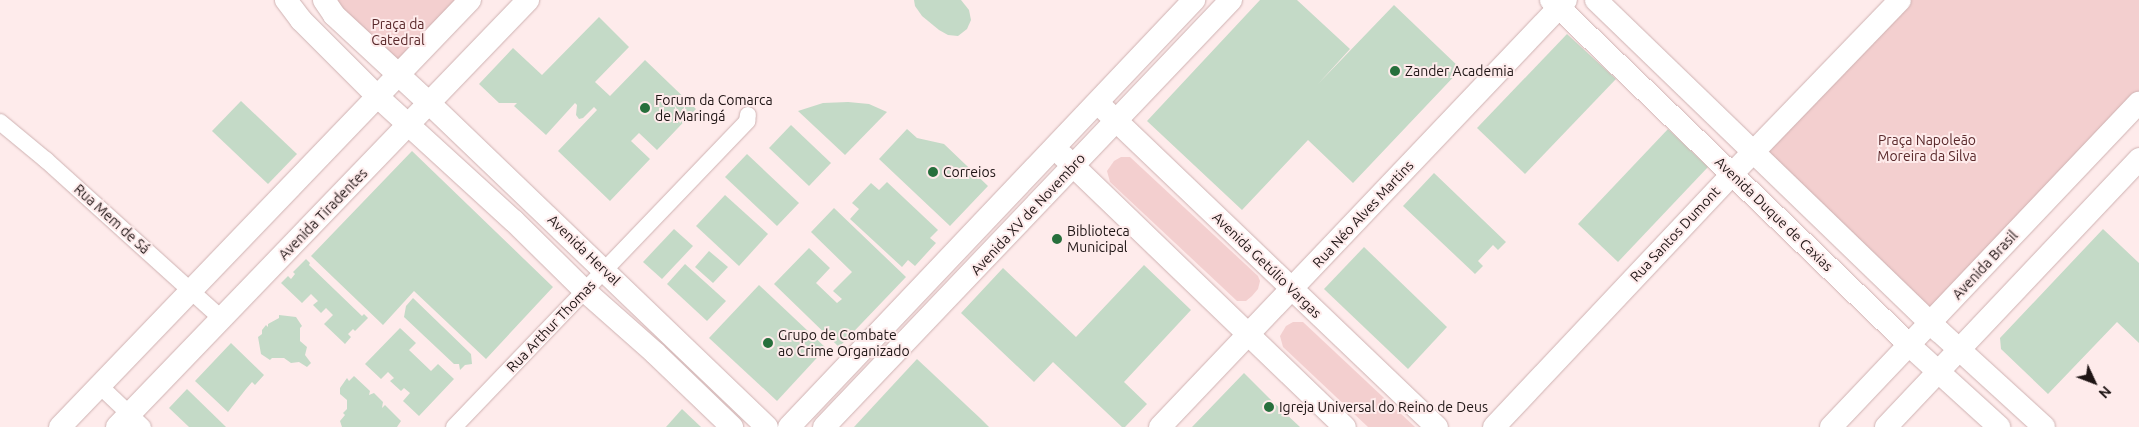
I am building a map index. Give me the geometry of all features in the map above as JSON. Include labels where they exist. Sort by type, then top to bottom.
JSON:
[{"type":"main road","name":"Avenida Herval","points":[[324,0],[334,15],[605,270],[767,427]]},
{"type":"main road","points":[[60,427],[470,0]]},
{"type":"main road","name":"Avenida Tiradentes","points":[[130,423],[222,319],[528,0]]},
{"type":"main road","name":"Avenida XV de Novembro","points":[[789,427],[1194,0]]},
{"type":"main road","name":"Avenida XV de Novembro","points":[[824,427],[1230,0]]},
{"type":"main road","points":[[1596,0],[1930,323],[2044,427]]},
{"type":"main road","name":"Rua Santos Dumont","points":[[1494,427],[1732,173],[1900,0]]},
{"type":"main road","name":"Avenida Herval","points":[[285,2],[378,97],[514,221],[585,291],[656,352],[732,427]]},
{"type":"main road","name":"Avenida Duque de Caxias","points":[[1558,2],[1624,70],[1909,345],[1998,427]]},
{"type":"main road","name":"Rua Néo Alves Martins","points":[[1160,427],[1292,289],[1558,2]]},
{"type":"main road","points":[[1624,70],[1677,78]]},
{"type":"main road","name":"Avenida Getúlio Vargas","points":[[1098,103],[1437,427]]},
{"type":"main road","name":"Avenida Brasil","points":[[1831,427],[2139,103]]},
{"type":"main road","points":[[1055,148],[1345,427]]},
{"type":"main road","points":[[1886,427],[2139,159]]},
{"type":"main road","points":[[501,172],[514,221]]},
{"type":"main road","points":[[1827,223],[1842,280]]},
{"type":"main road","points":[[656,352],[700,364]]},
{"type":"street","name":"Rua Arthur Thomas","points":[[454,427],[747,120],[748,115]]},
{"type":"street","name":"Rua Mem de Sá","points":[[0,122],[46,160],[222,319]]},
{"type":"street","points":[[100,386],[130,423]]},
{"type":"green space","name":"Praça da Catedral","points":[[324,0],[470,0],[399,76]]},
{"type":"green space","name":"Praça Napoleão Moreira da Silva","points":[[1900,0],[2139,0],[2139,103],[1930,323],[1753,153]]},
{"type":"green space","points":[[1121,157],[1130,157],[1258,276],[1260,281],[1258,289],[1252,296],[1246,301],[1237,301],[1110,182],[1107,171],[1114,161]]},
{"type":"green space","points":[[1293,322],[1303,322],[1415,427],[1368,427],[1283,347],[1280,336],[1286,326]]},
{"type":"building","points":[[914,0],[961,0],[969,10],[971,20],[967,29],[958,36],[948,35],[922,16],[915,6]]},
{"type":"building","points":[[1260,0],[1297,0],[1350,49],[1318,84],[1394,5],[1461,69],[1353,183],[1308,140],[1242,210],[1147,121]]},
{"type":"building","name":"Forum da Comarca de Maringá","points":[[599,17],[629,47],[595,82],[610,96],[645,60],[696,109],[657,150],[639,133],[631,141],[650,159],[610,201],[558,151],[597,110],[594,107],[583,118],[579,119],[576,115],[577,105],[575,103],[546,135],[514,106],[517,103],[499,103],[479,84],[513,48],[542,75]]},
{"type":"building","points":[[1567,34],[1616,79],[1525,174],[1477,128]]},
{"type":"building","points":[[241,101],[297,154],[268,184],[212,131]]},
{"type":"building","points":[[848,102],[869,104],[887,112],[845,155],[798,111],[823,103]]},
{"type":"building","points":[[791,125],[831,163],[809,186],[769,148]]},
{"type":"building","name":"Correios","points":[[907,129],[917,138],[944,144],[988,186],[950,226],[879,159]]},
{"type":"building","points":[[1668,129],[1708,167],[1618,262],[1578,224]]},
{"type":"building","points":[[412,151],[553,287],[486,359],[414,291],[383,325],[311,256]]},
{"type":"building","points":[[747,154],[799,203],[777,226],[725,177]]},
{"type":"building","points":[[1434,173],[1506,242],[1498,250],[1493,245],[1478,261],[1483,266],[1475,274],[1403,206]]},
{"type":"building","points":[[887,182],[938,230],[930,238],[936,243],[915,266],[908,260],[902,267],[850,219],[859,209],[852,203],[871,183],[879,190]]},
{"type":"building","points":[[725,195],[768,234],[739,266],[696,226]]},
{"type":"building","points":[[834,208],[906,277],[839,347],[774,284],[809,248],[830,268],[816,283],[837,303],[842,299],[833,291],[852,272],[811,232]]},
{"type":"building","points":[[674,229],[693,246],[662,279],[643,262]]},
{"type":"building","points":[[2103,229],[2139,263],[2139,343],[2117,322],[2048,394],[2001,349],[2000,338]]},
{"type":"building","points":[[1364,247],[1447,327],[1408,369],[1324,289]]},
{"type":"building","points":[[709,251],[728,267],[713,283],[695,267]]},
{"type":"building","points":[[306,259],[310,263],[309,265],[362,316],[364,314],[368,318],[355,331],[353,329],[348,334],[351,337],[345,344],[324,324],[333,315],[326,308],[321,313],[313,305],[318,301],[311,294],[302,303],[281,283],[288,276],[291,279],[295,274],[293,272]]},
{"type":"building","points":[[685,264],[726,301],[707,321],[667,284]]},
{"type":"building","points":[[1144,265],[1191,310],[1124,382],[1147,404],[1125,427],[1122,427],[1053,362],[1034,382],[961,313],[1003,268],[1076,337]]},
{"type":"building","name":"Grupo de Combate ao Crime Organizado","points":[[759,285],[826,348],[777,401],[709,338]]},
{"type":"building","points":[[413,298],[471,354],[472,364],[465,365],[460,370],[459,364],[454,364],[404,317],[406,306]]},
{"type":"building","points":[[279,315],[296,317],[302,326],[300,328],[300,341],[307,347],[305,355],[311,363],[307,367],[299,362],[291,363],[284,358],[272,358],[270,360],[261,354],[258,337],[262,334],[262,330],[266,325],[268,327],[268,324],[279,318]]},
{"type":"building","points":[[400,328],[416,343],[409,350],[431,371],[438,364],[454,379],[419,416],[403,401],[410,393],[404,388],[401,391],[390,381],[394,378],[388,372],[381,379],[365,364]]},
{"type":"building","points":[[231,343],[264,375],[255,385],[252,382],[228,412],[195,381]]},
{"type":"building","points":[[917,359],[981,419],[989,427],[854,427]]},
{"type":"building","points":[[1244,373],[1269,398],[1300,427],[1192,427]]},
{"type":"building","points":[[354,376],[370,391],[369,395],[374,393],[383,402],[382,408],[385,405],[401,421],[397,427],[342,427],[340,421],[347,409],[347,400],[340,394],[340,388],[347,378],[349,381]]},
{"type":"building","points":[[187,389],[226,427],[189,427],[169,408]]},
{"type":"building","points":[[682,409],[701,427],[666,427]]},
{"type":"place","name":"Zander Academia","points":[[1395,71]]},
{"type":"place","name":"Forum da Comarca de Maringá","points":[[645,108]]},
{"type":"place","name":"Correios","points":[[933,172]]},
{"type":"place","name":"Biblioteca Municipal","points":[[1057,239]]},
{"type":"place","name":"Grupo de Combate ao Crime Organizado","points":[[768,343]]},
{"type":"place","name":"Igreja Universal do Reino de Deus","points":[[1269,407]]}]
